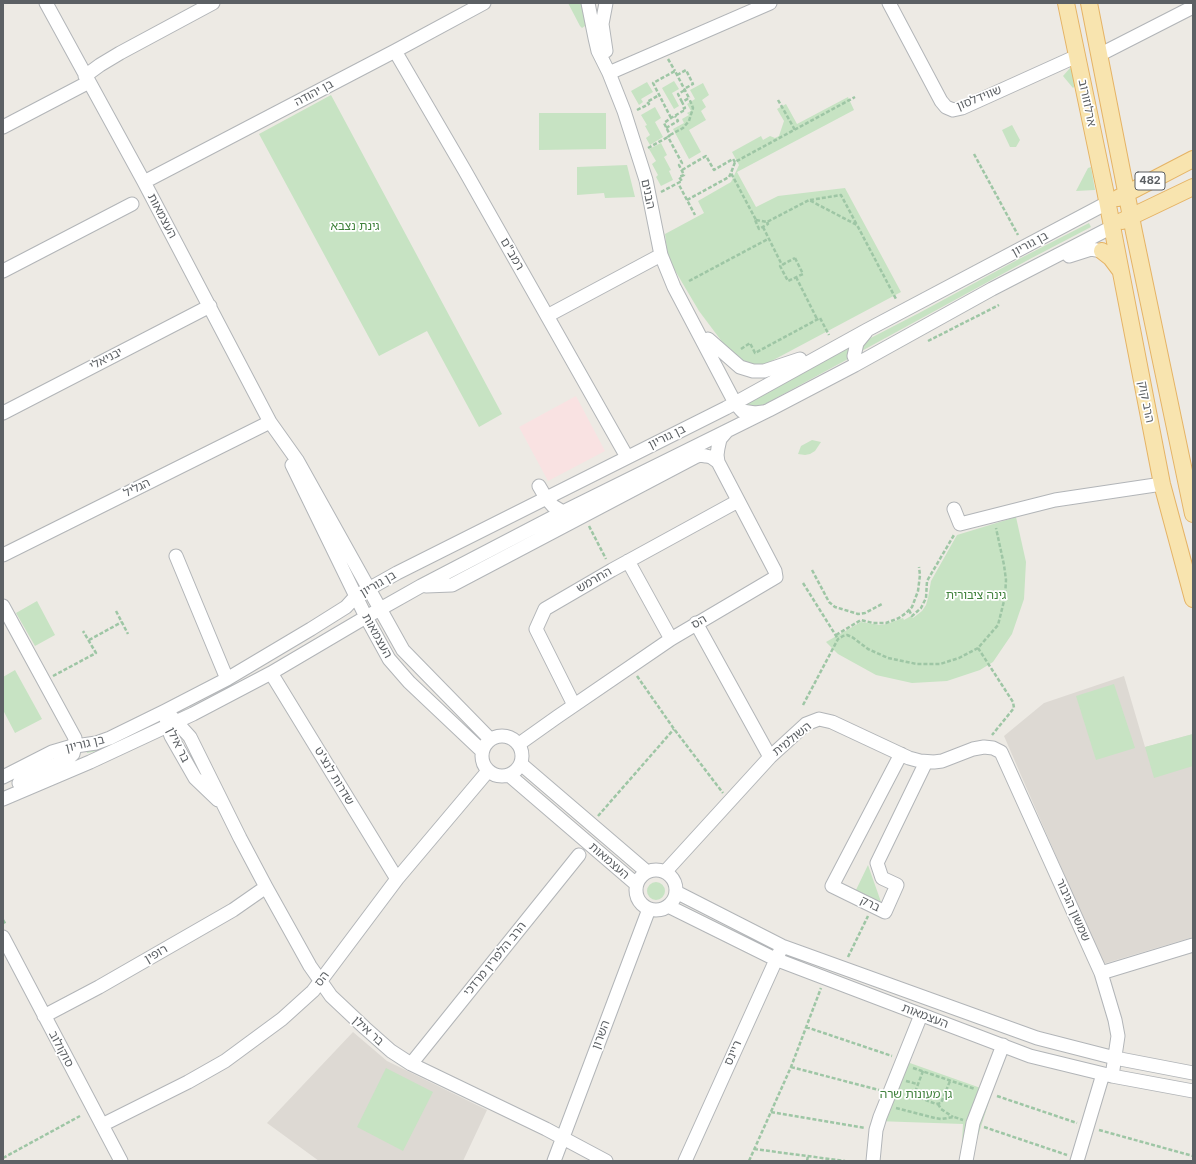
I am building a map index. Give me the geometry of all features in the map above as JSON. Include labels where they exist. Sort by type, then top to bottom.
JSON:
[{"type":"main road","name":"ארלוזורוב","points":[[1066,3],[1108,203]]},
{"type":"main road","name":"ארלוזורוב","points":[[1089,3],[1127,193]]},
{"type":"main road","name":"בן גוריון","points":[[1108,203],[1193,159]]},
{"type":"main road","name":"בן גוריון","points":[[1112,227],[1193,187]]},
{"type":"main road","name":"הרב קוק","points":[[1127,193],[1192,509]]},
{"type":"main road","name":"הרב קוק","points":[[1108,203],[1162,484],[1193,600]]},
{"type":"main road","points":[[1102,251],[1111,258],[1121,272]]},
{"type":"street","name":"העצמאות","points":[[46,3],[144,182],[273,426],[366,617],[389,659],[409,682],[482,751]]},
{"type":"street","points":[[3,127],[87,79],[100,65],[120,53],[213,3]]},
{"type":"street","name":"בן יהודה","points":[[144,182],[484,3]]},
{"type":"street","name":"הבנים","points":[[588,3],[598,51],[609,73],[631,129],[646,180],[660,255],[674,287],[736,405]]},
{"type":"street","name":"הבנים","points":[[606,3],[602,24],[609,73]]},
{"type":"street","points":[[609,73],[770,3]]},
{"type":"street","name":"שווידלסון","points":[[889,3],[941,101],[946,107],[953,110],[962,108],[1077,56]]},
{"type":"street","points":[[1099,55],[1193,7]]},
{"type":"street","name":"רמב\"ם","points":[[395,51],[627,457]]},
{"type":"street","name":"בן גוריון","points":[[3,777],[52,752],[74,746],[96,743],[110,738],[227,679],[346,608],[356,596],[428,556],[627,457],[736,405],[867,330],[1108,203]]},
{"type":"street","points":[[3,271],[132,204]]},
{"type":"street","name":"בן גוריון","points":[[3,799],[114,751],[193,714],[272,673],[421,586],[563,512],[769,410],[992,289],[1112,227]]},
{"type":"street","name":"בן גוריון","points":[[1033,268],[1082,251],[1091,249],[1102,251]]},
{"type":"street","points":[[547,316],[660,255]]},
{"type":"street","name":"יבניאלי","points":[[3,413],[210,306]]},
{"type":"street","name":"הבנים","points":[[688,314],[708,339],[736,405]]},
{"type":"street","name":"בן גוריון","points":[[857,363],[854,356],[857,343],[867,330]]},
{"type":"street","points":[[708,339],[740,367],[753,371],[764,371],[842,344]]},
{"type":"street","points":[[718,462],[717,455],[720,439],[740,418],[736,405]]},
{"type":"street","name":"בן גוריון","points":[[736,405],[755,413],[769,410]]},
{"type":"street","name":"העצמאות","points":[[273,426],[298,460],[403,650],[490,739]]},
{"type":"street","name":"הגליל","points":[[3,555],[273,426]]},
{"type":"street","points":[[421,586],[452,584],[695,457],[700,455],[711,457],[718,462]]},
{"type":"street","name":"הס","points":[[519,744],[670,639],[776,577],[776,571],[718,462]]},
{"type":"street","points":[[954,509],[960,524],[1054,500],[1162,484]]},
{"type":"street","points":[[534,504],[539,486],[553,506],[563,512]]},
{"type":"street","name":"החרמש","points":[[574,705],[536,629],[545,609],[628,561],[738,501]]},
{"type":"street","points":[[176,556],[227,679]]},
{"type":"street","points":[[628,561],[670,639]]},
{"type":"street","points":[[3,606],[75,738],[73,754],[69,758],[10,788],[3,799]]},
{"type":"street","name":"השולמית","points":[[696,623],[770,757],[806,724],[819,719],[832,722],[909,758],[926,762],[942,761],[973,749],[984,747]]},
{"type":"street","name":"שדרות לנצ'ט","points":[[272,673],[397,879]]},
{"type":"street","name":"בר אילן","points":[[165,711],[172,723],[193,742],[222,804],[266,887],[310,966],[332,996],[391,1051],[411,1064],[606,1161]]},
{"type":"street","points":[[500,735],[506,735],[511,737],[519,744],[523,754],[521,764],[514,772],[509,775],[498,776],[488,771],[484,765],[482,751],[490,739],[500,735]]},
{"type":"street","name":"שמשון הגיבור","points":[[984,747],[993,748],[1002,752],[1101,973],[1115,1020],[1118,1036],[1116,1058],[1087,1127],[1077,1161]]},
{"type":"street","name":"ברק","points":[[901,754],[832,886],[885,912],[897,886],[882,878],[877,863],[926,762]]},
{"type":"street","points":[[665,872],[770,757]]},
{"type":"street","name":"העצמאות","points":[[521,764],[647,872]]},
{"type":"street","name":"הס","points":[[102,1125],[225,1062],[282,1019],[313,991],[397,879],[488,771]]},
{"type":"street","name":"בן גוריון","points":[[3,808],[40,788],[59,775]]},
{"type":"street","name":"העצמאות","points":[[509,775],[636,884]]},
{"type":"street","name":"הרב הלפרין מרדכי","points":[[411,1064],[579,855]]},
{"type":"street","points":[[655,870],[665,872],[673,881],[676,892],[675,898],[668,906],[659,910],[649,909],[639,902],[635,890],[636,884],[647,872],[655,870]]},
{"type":"street","name":"רופין","points":[[44,1016],[113,979],[233,910],[266,887]]},
{"type":"street","name":"העצמאות","points":[[676,892],[782,946],[1036,1038],[1116,1058],[1193,1073]]},
{"type":"street","name":"העצמאות","points":[[668,906],[775,959],[1030,1056],[1108,1075],[1193,1091]]},
{"type":"street","name":"השרון","points":[[554,1161],[649,909]]},
{"type":"street","name":"סוקולוב","points":[[3,937],[121,1161]]},
{"type":"street","points":[[1101,973],[1193,945]]},
{"type":"street","name":"ריינס","points":[[684,1161],[782,946]]},
{"type":"street","name":"סוקולוב","points":[[3,949],[115,1161]]},
{"type":"street","points":[[873,1161],[876,1130],[921,1015]]},
{"type":"street","points":[[966,1161],[973,1123],[986,1092],[1002,1045]]},
{"type":"path","points":[[648,148],[683,128],[689,121],[693,108],[668,59]]},
{"type":"path","points":[[660,193],[682,181],[679,177],[684,175],[679,165],[682,163],[664,123],[683,111],[682,109],[685,108],[678,94],[693,84],[686,70],[677,75]]},
{"type":"path","points":[[671,118],[653,83],[675,71]]},
{"type":"path","points":[[638,110],[649,104],[647,102],[659,95]]},
{"type":"path","points":[[687,200],[729,177],[735,162],[855,97]]},
{"type":"path","points":[[682,102],[689,98]]},
{"type":"path","points":[[778,100],[795,130]]},
{"type":"path","points":[[666,128],[678,121],[675,116]]},
{"type":"path","points":[[974,154],[1018,235]]},
{"type":"path","points":[[682,170],[706,156],[714,170],[733,159],[735,162]]},
{"type":"path","points":[[731,173],[760,229],[768,224],[767,222],[809,200],[841,195],[896,299]]},
{"type":"path","points":[[678,183],[695,214]]},
{"type":"path","points":[[809,200],[857,225]]},
{"type":"path","points":[[756,220],[767,222]]},
{"type":"path","points":[[763,227],[782,265],[780,266],[788,281],[803,274],[795,258],[782,265]]},
{"type":"path","points":[[689,281],[768,239]]},
{"type":"path","points":[[796,277],[817,319],[820,318],[829,335]]},
{"type":"path","points":[[928,341],[999,305]]},
{"type":"path","points":[[741,348],[750,344],[755,353],[817,319]]},
{"type":"path","points":[[583,516],[604,555]]},
{"type":"path","points":[[803,704],[838,638],[848,635],[868,649],[888,658],[917,664],[940,664],[959,658],[978,648],[998,625],[1005,597],[1006,580],[994,516]]},
{"type":"path","points":[[909,610],[912,616],[917,612],[926,598],[927,581],[960,524]]},
{"type":"path","points":[[836,635],[861,620],[873,623],[886,623],[899,618],[909,610],[916,599],[918,591],[920,575],[919,567]]},
{"type":"path","points":[[812,570],[829,602],[834,607],[858,614],[865,613],[882,604]]},
{"type":"path","points":[[803,583],[838,638]]},
{"type":"path","points":[[116,611],[128,634]]},
{"type":"path","points":[[89,640],[122,622]]},
{"type":"path","points":[[44,681],[96,654],[83,630]]},
{"type":"path","points":[[978,648],[1013,702],[1014,708],[984,747]]},
{"type":"path","points":[[630,667],[674,729],[730,801]]},
{"type":"path","points":[[591,825],[674,729]]},
{"type":"path","points":[[843,968],[873,906]]},
{"type":"path","points":[[750,1161],[791,1067],[825,979]]},
{"type":"path","points":[[806,1027],[903,1062],[950,1081],[1087,1127],[1193,1156]]},
{"type":"path","points":[[791,1067],[890,1092]]},
{"type":"path","points":[[924,1071],[916,1088],[916,1095],[938,1104],[941,1109],[954,1117]]},
{"type":"path","points":[[938,1104],[942,1100],[950,1081]]},
{"type":"path","points":[[771,1112],[876,1130]]},
{"type":"path","points":[[3,1160],[80,1116]]},
{"type":"path","points":[[754,1149],[845,1161]]},
{"type":"path","points":[[807,1161],[808,1156]]},
{"type":"shaded area","points":[[576,396],[605,451],[548,481],[519,427]]},
{"type":"shaded area","points":[[1124,676],[1145,747],[1193,734],[1193,937],[1103,964],[1004,736],[1044,703]]},
{"type":"shaded area","points":[[353,1032],[387,1061],[487,1110],[463,1161],[319,1161],[267,1123]]},
{"type":"green space","points":[[568,3],[582,3],[585,10],[585,26],[582,28],[580,26]]},
{"type":"green space","points":[[1070,68],[1074,72],[1078,83],[1073,88],[1063,76]]},
{"type":"green space","points":[[674,81],[679,89],[672,93],[679,106],[674,109],[662,88]]},
{"type":"green space","points":[[647,82],[653,92],[641,99],[643,102],[639,105],[631,91]]},
{"type":"green space","points":[[703,83],[709,95],[702,100],[706,107],[701,111],[706,120],[689,130],[701,152],[689,159],[673,129],[684,123],[682,119],[689,115],[687,113],[691,111],[687,104],[695,99],[690,90]]},
{"type":"green space","name":"גינת נצבא","points":[[331,95],[502,414],[479,427],[427,331],[379,356],[259,134]]},
{"type":"green space","points":[[848,97],[854,110],[737,172],[756,207],[778,196],[845,188],[901,292],[764,365],[755,365],[742,360],[723,343],[699,311],[670,262],[665,234],[704,213],[698,201],[731,182],[739,165],[732,152],[761,136],[763,140],[770,136],[775,138],[779,136],[784,121],[777,109],[786,104],[797,124]]},
{"type":"green space","points":[[655,107],[661,118],[655,122],[663,137],[650,145],[646,138],[650,135],[645,126],[647,125],[641,115]]},
{"type":"green space","points":[[539,113],[606,113],[606,149],[539,150]]},
{"type":"green space","points":[[1012,125],[1020,140],[1016,147],[1010,147],[1002,130]]},
{"type":"green space","points":[[661,143],[667,155],[664,157],[671,170],[669,171],[673,180],[661,186],[656,177],[658,175],[652,164],[656,161],[649,149]]},
{"type":"green space","points":[[627,165],[635,197],[605,198],[604,193],[577,195],[577,167]]},
{"type":"green space","points":[[1091,167],[1095,190],[1076,191],[1088,168]]},
{"type":"green space","points":[[1089,223],[1091,227],[858,353],[861,343]]},
{"type":"green space","points":[[850,347],[848,359],[765,404],[752,406],[745,404]]},
{"type":"green space","points":[[812,440],[821,442],[815,451],[805,455],[798,454],[801,446]]},
{"type":"green space","name":"גינה ציבורית","points":[[1016,517],[1026,562],[1024,599],[1012,634],[993,662],[980,670],[947,681],[912,683],[876,675],[838,654],[826,642],[861,622],[880,625],[903,618],[904,620],[911,616],[913,618],[922,611],[926,605],[931,581],[957,535]]},
{"type":"green space","points":[[37,601],[55,635],[35,646],[16,613]]},
{"type":"green space","points":[[15,670],[42,719],[15,733],[3,710],[3,677]]},
{"type":"green space","points":[[1114,684],[1135,748],[1096,760],[1076,696]]},
{"type":"green space","points":[[152,723],[154,726],[103,750],[87,753],[86,749]]},
{"type":"green space","points":[[1193,734],[1193,766],[1154,778],[1145,747]]},
{"type":"green space","points":[[868,865],[881,902],[856,890]]},
{"type":"green space","points":[[652,882],[660,882],[665,887],[663,898],[660,900],[652,900],[647,895],[647,887]]},
{"type":"green space","name":"גן מעונות שרה","points":[[907,1062],[992,1092],[970,1161],[961,1161],[963,1124],[876,1121]]},
{"type":"green space","points":[[386,1068],[433,1092],[403,1151],[357,1127]]}]
